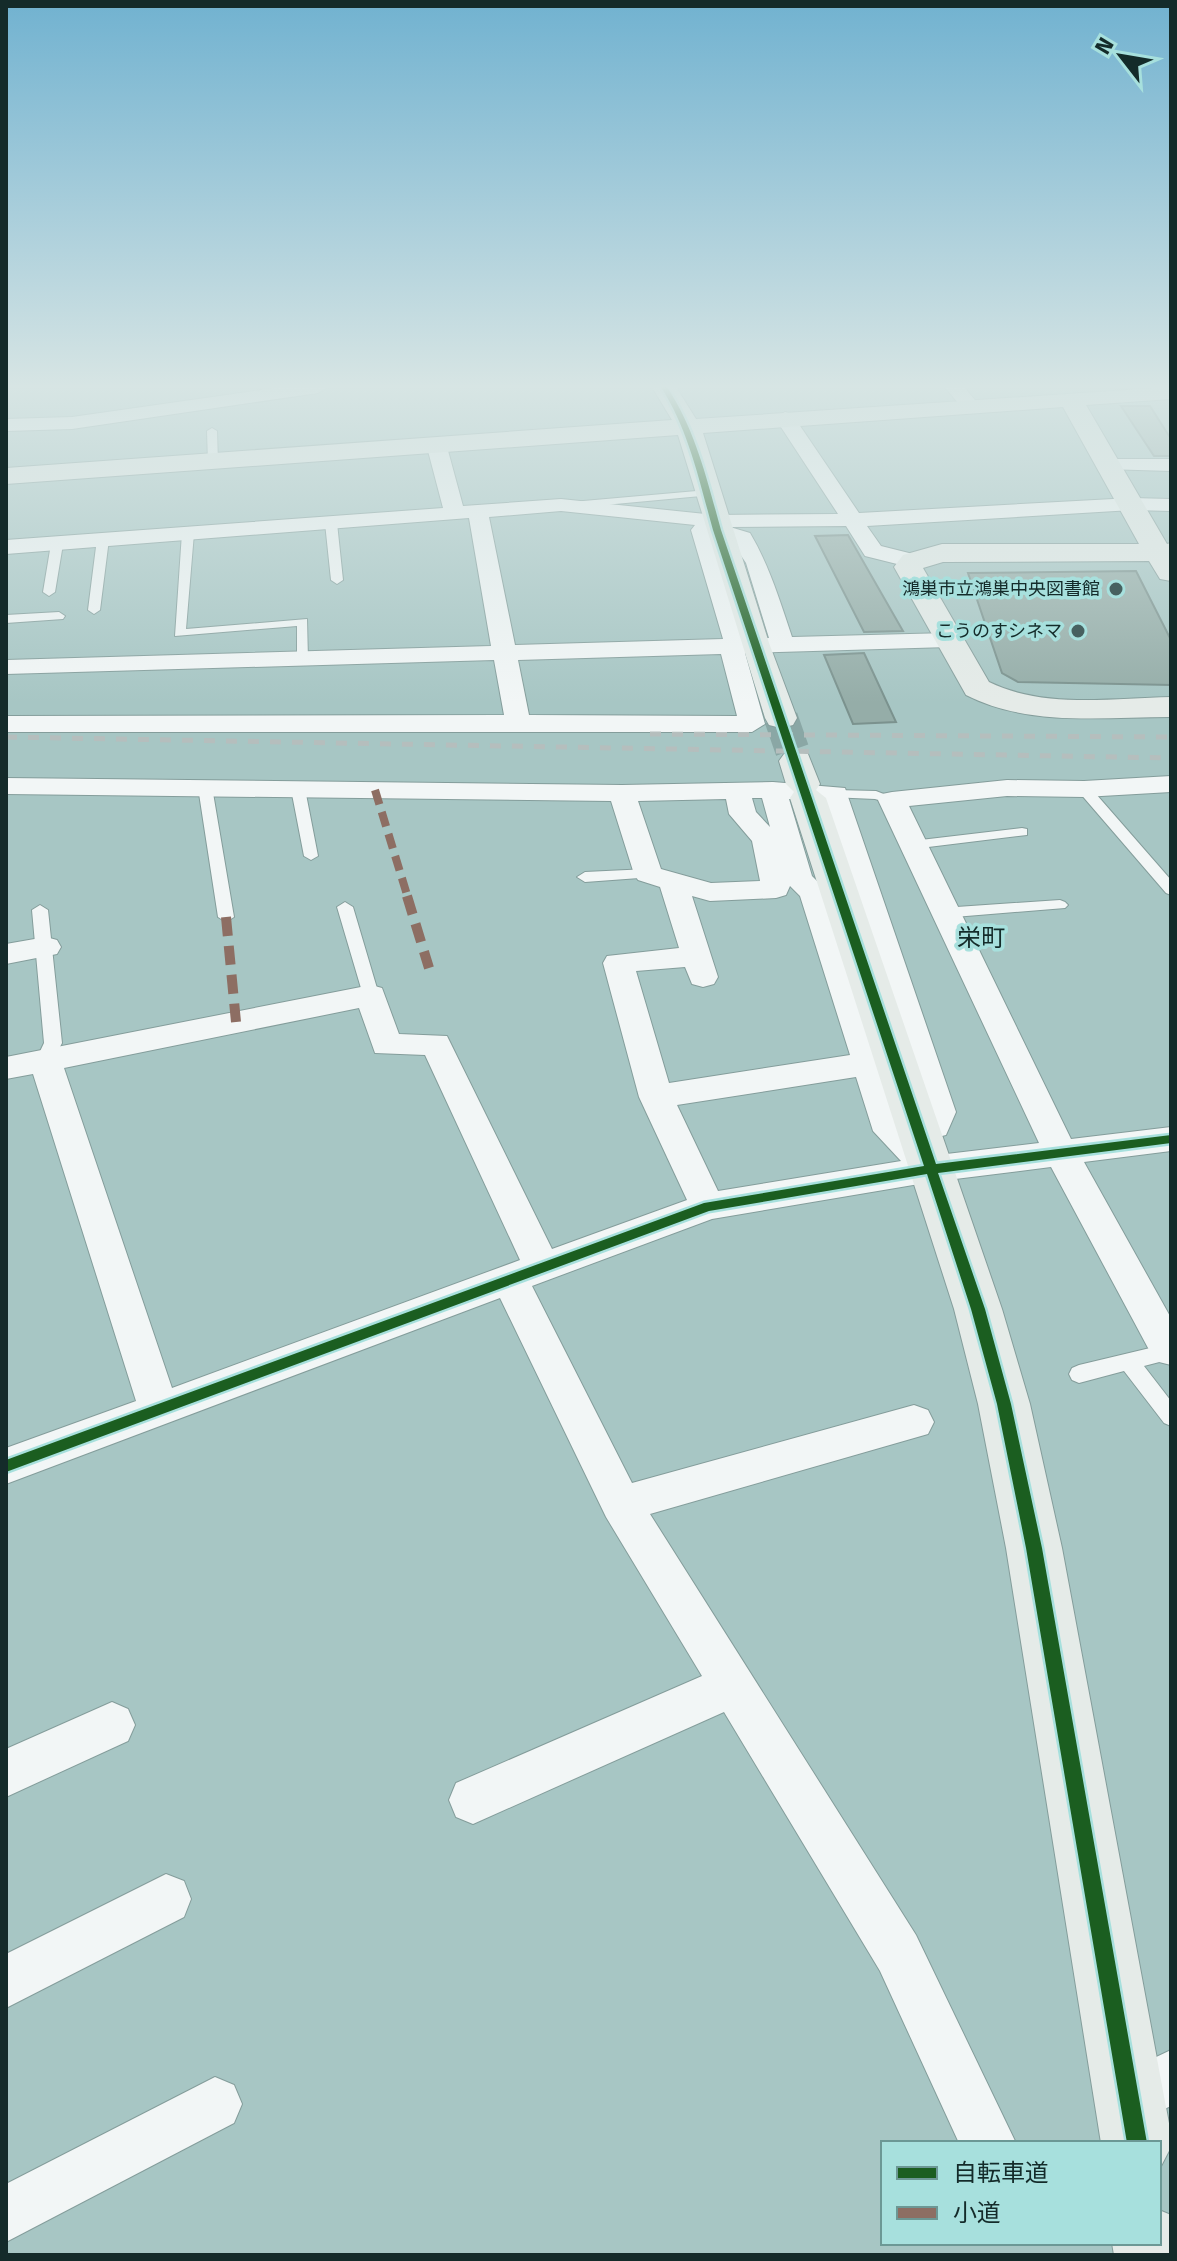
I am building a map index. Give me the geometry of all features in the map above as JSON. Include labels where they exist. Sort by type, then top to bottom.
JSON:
[{"type":"street","points":[[457,493],[466,513],[503,650],[518,723]]},
{"type":"street","points":[[708,493],[753,646],[781,718]]},
{"type":"street","points":[[835,493],[873,551],[913,561],[942,553],[1167,560]]},
{"type":"street","points":[[1126,493],[1167,560]]},
{"type":"street","points":[[6,547],[561,505],[716,526],[1132,504],[1171,505]]},
{"type":"street","points":[[913,561],[908,567],[977,688],[996,700],[1027,706],[1171,707]]},
{"type":"street","points":[[6,667],[503,650],[949,640]]},
{"type":"street","points":[[6,724],[752,724],[753,646]]},
{"type":"street","points":[[1170,1350],[1061,1153],[942,913],[892,800],[1007,788],[1084,789],[1171,784]]},
{"type":"street","points":[[6,786],[622,793],[737,791],[803,785]]},
{"type":"street","points":[[803,785],[799,879],[814,893],[890,1131],[923,1149]]},
{"type":"street","points":[[803,785],[978,1309],[1004,1404],[1146,2106]]},
{"type":"street","points":[[661,879],[710,892],[776,889],[766,839],[743,814],[737,791]]},
{"type":"street","points":[[622,793],[700,966],[618,963],[656,1097],[708,1206]]},
{"type":"street","points":[[6,954],[46,947]]},
{"type":"street","points":[[6,1068],[371,995],[386,1045],[436,1044],[621,1504],[898,1953],[987,2141]]},
{"type":"street","points":[[45,1060],[158,1406]]},
{"type":"street","points":[[656,1097],[867,1064]]},
{"type":"street","points":[[6,1466],[158,1406],[708,1206],[923,1149],[1061,1153],[1171,1139]]},
{"type":"street","points":[[621,1504],[914,1422]]},
{"type":"street","points":[[473,1800],[733,1685]]},
{"type":"street","points":[[6,1773],[112,1725]]},
{"type":"street","points":[[6,1982],[166,1899]]},
{"type":"street","points":[[6,2214],[215,2104]]},
{"type":"lane","points":[[561,505],[708,493]]},
{"type":"lane","points":[[331,523],[337,580]]},
{"type":"lane","points":[[188,533],[179,633],[303,622],[303,657]]},
{"type":"lane","points":[[94,610],[103,539]]},
{"type":"lane","points":[[49,592],[57,544]]},
{"type":"lane","points":[[6,619],[59,616]]},
{"type":"lane","points":[[803,785],[892,800]]},
{"type":"lane","points":[[205,787],[226,917]]},
{"type":"lane","points":[[298,789],[311,856]]},
{"type":"lane","points":[[1084,789],[1171,890]]},
{"type":"lane","points":[[912,845],[1022,832]]},
{"type":"lane","points":[[585,877],[661,879]]},
{"type":"lane","points":[[942,913],[1060,905]]},
{"type":"lane","points":[[345,907],[371,995]]},
{"type":"lane","points":[[40,910],[53,1043],[45,1060]]},
{"type":"lane","points":[[1079,1374],[1170,1350]]},
{"type":"lane","points":[[1129,1363],[1171,1417]]},
{"type":"building","points":[[848,535],[903,631],[864,632],[815,536]]},
{"type":"building","points":[[1136,571],[1171,640],[1171,685],[1018,682],[1002,673],[968,573]]},
{"type":"building","points":[[864,653],[896,722],[853,724],[824,655]]},
{"type":"tunnel","points":[[781,718],[796,761]]},
{"type":"railway","points":[[650,734],[1171,737]]},
{"type":"railway","points":[[6,737],[1171,758]]},
{"type":"marked path","points":[[375,790],[429,968]]},
{"type":"marked path","points":[[226,917],[236,1022]]},
{"type":"cycle path","points":[[707,493],[978,1309],[1004,1404],[1034,1548],[1137,2141]]},
{"type":"cycle path","points":[[6,1466],[708,1206],[931,1169],[1171,1139]]},
{"type":"place","name":"鴻巣市立鴻巣中央図書館","points":[[1116,589]]},
{"type":"place","name":"こうのすシネマ","points":[[1078,631]]},
{"type":"district","name":"栄町","points":[[981,938]]}]
